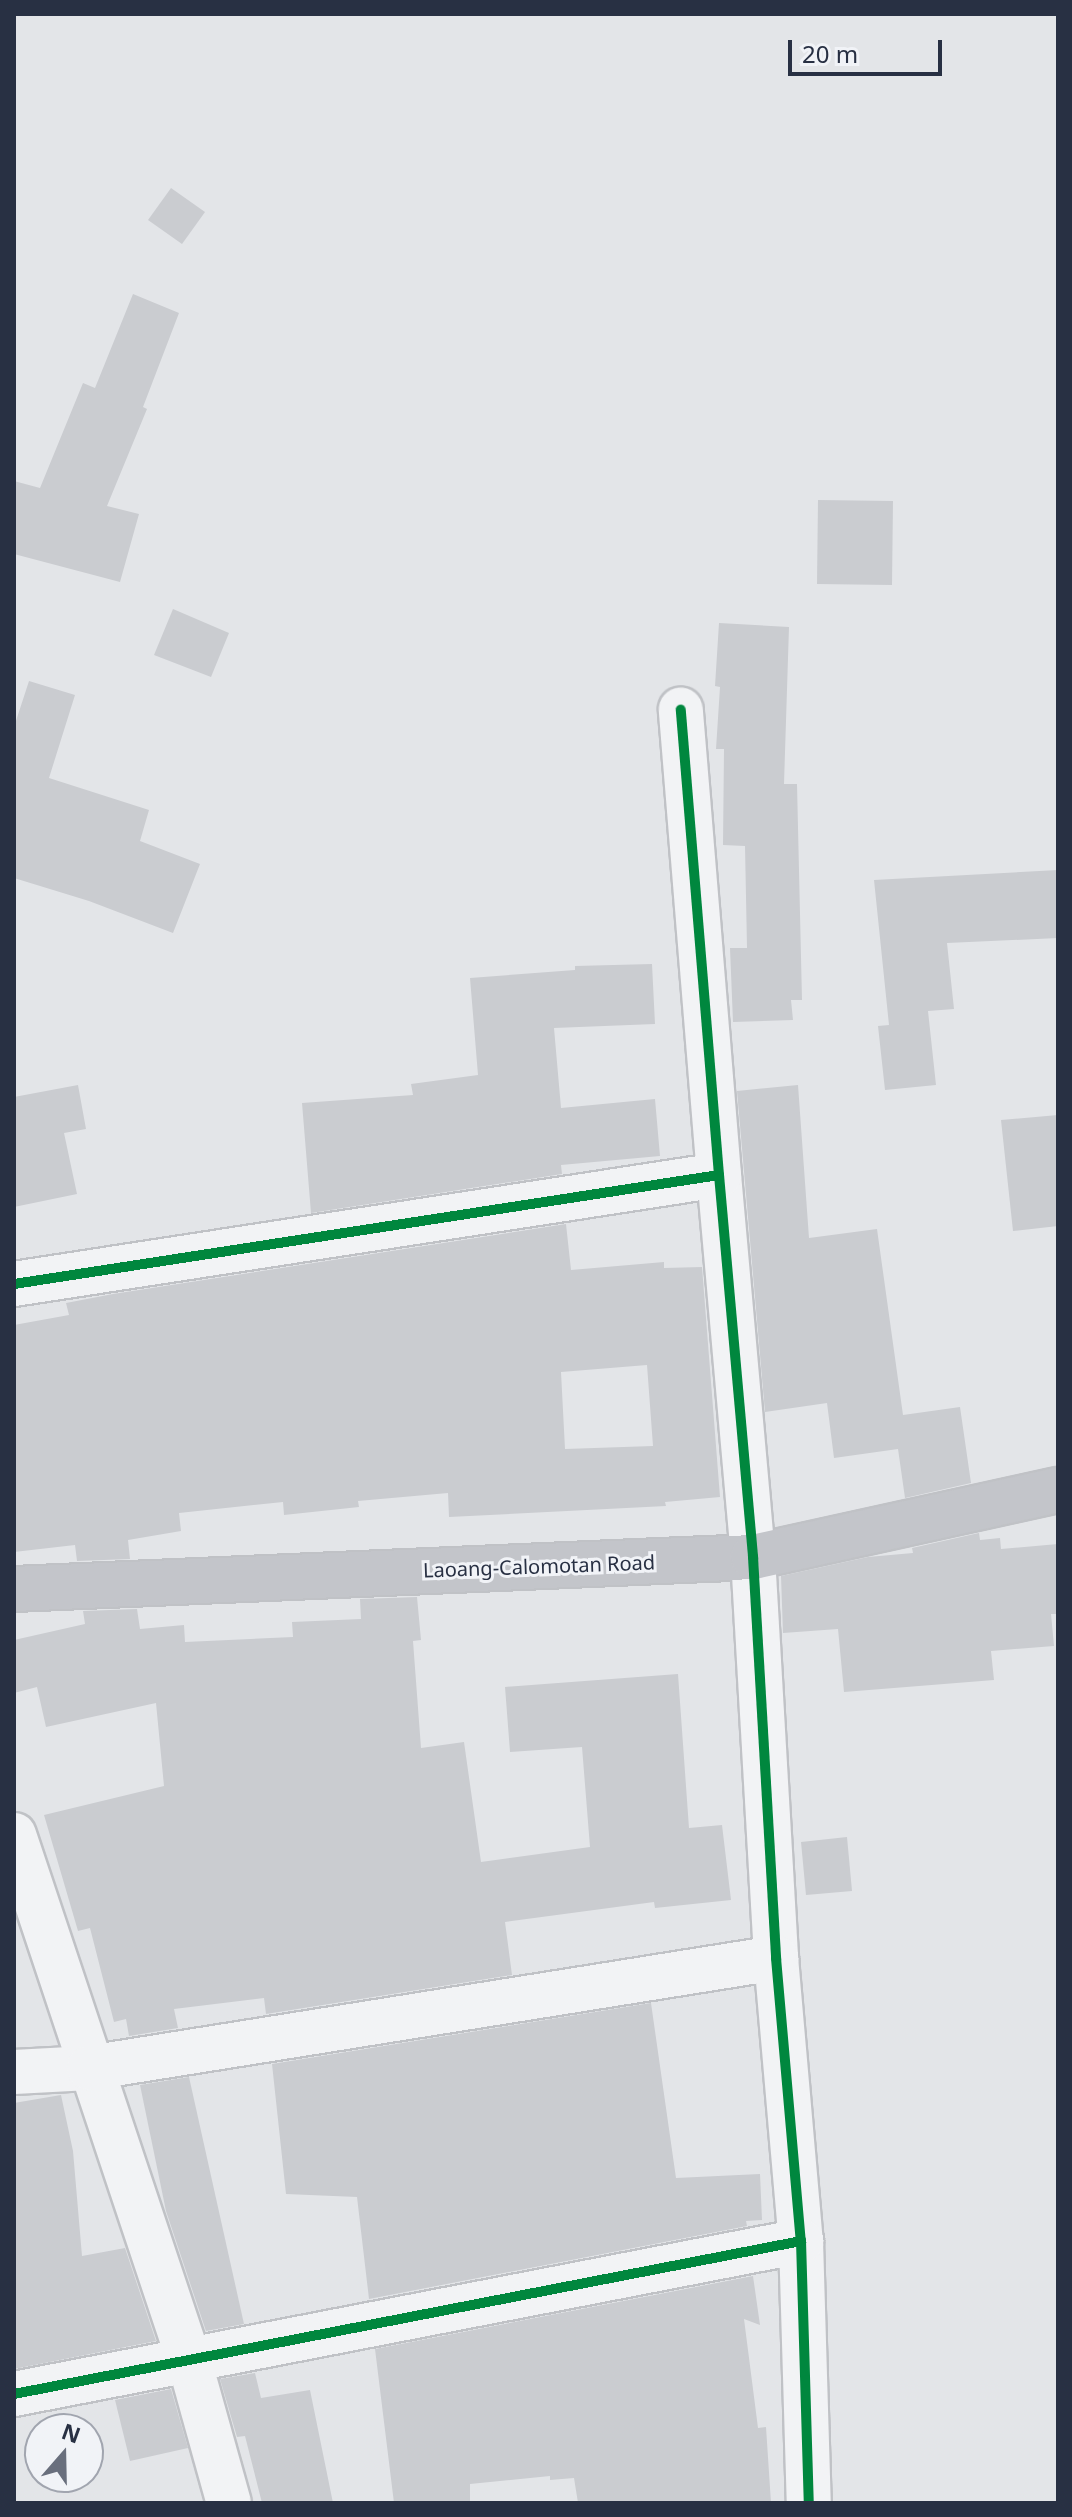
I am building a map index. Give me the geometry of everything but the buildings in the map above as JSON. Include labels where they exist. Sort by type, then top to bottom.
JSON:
[{"type":"main road","name":"Laoang-Calomotan Road","points":[[14,1589],[753,1557],[1058,1490]]},
{"type":"street","points":[[681,710],[753,1557],[776,1958],[801,2241],[809,2503]]},
{"type":"street","points":[[14,1284],[719,1175]]},
{"type":"street","points":[[14,1835],[89,2068],[189,2360],[229,2503]]},
{"type":"street","points":[[14,2072],[89,2068],[776,1958]]},
{"type":"street","points":[[14,2394],[801,2241]]},
{"type":"cycle path","points":[[14,1284],[719,1175],[681,710]]},
{"type":"cycle path","points":[[719,1175],[753,1557],[776,1958],[801,2241],[809,2503]]},
{"type":"cycle path","points":[[14,2394],[801,2241]]}]
